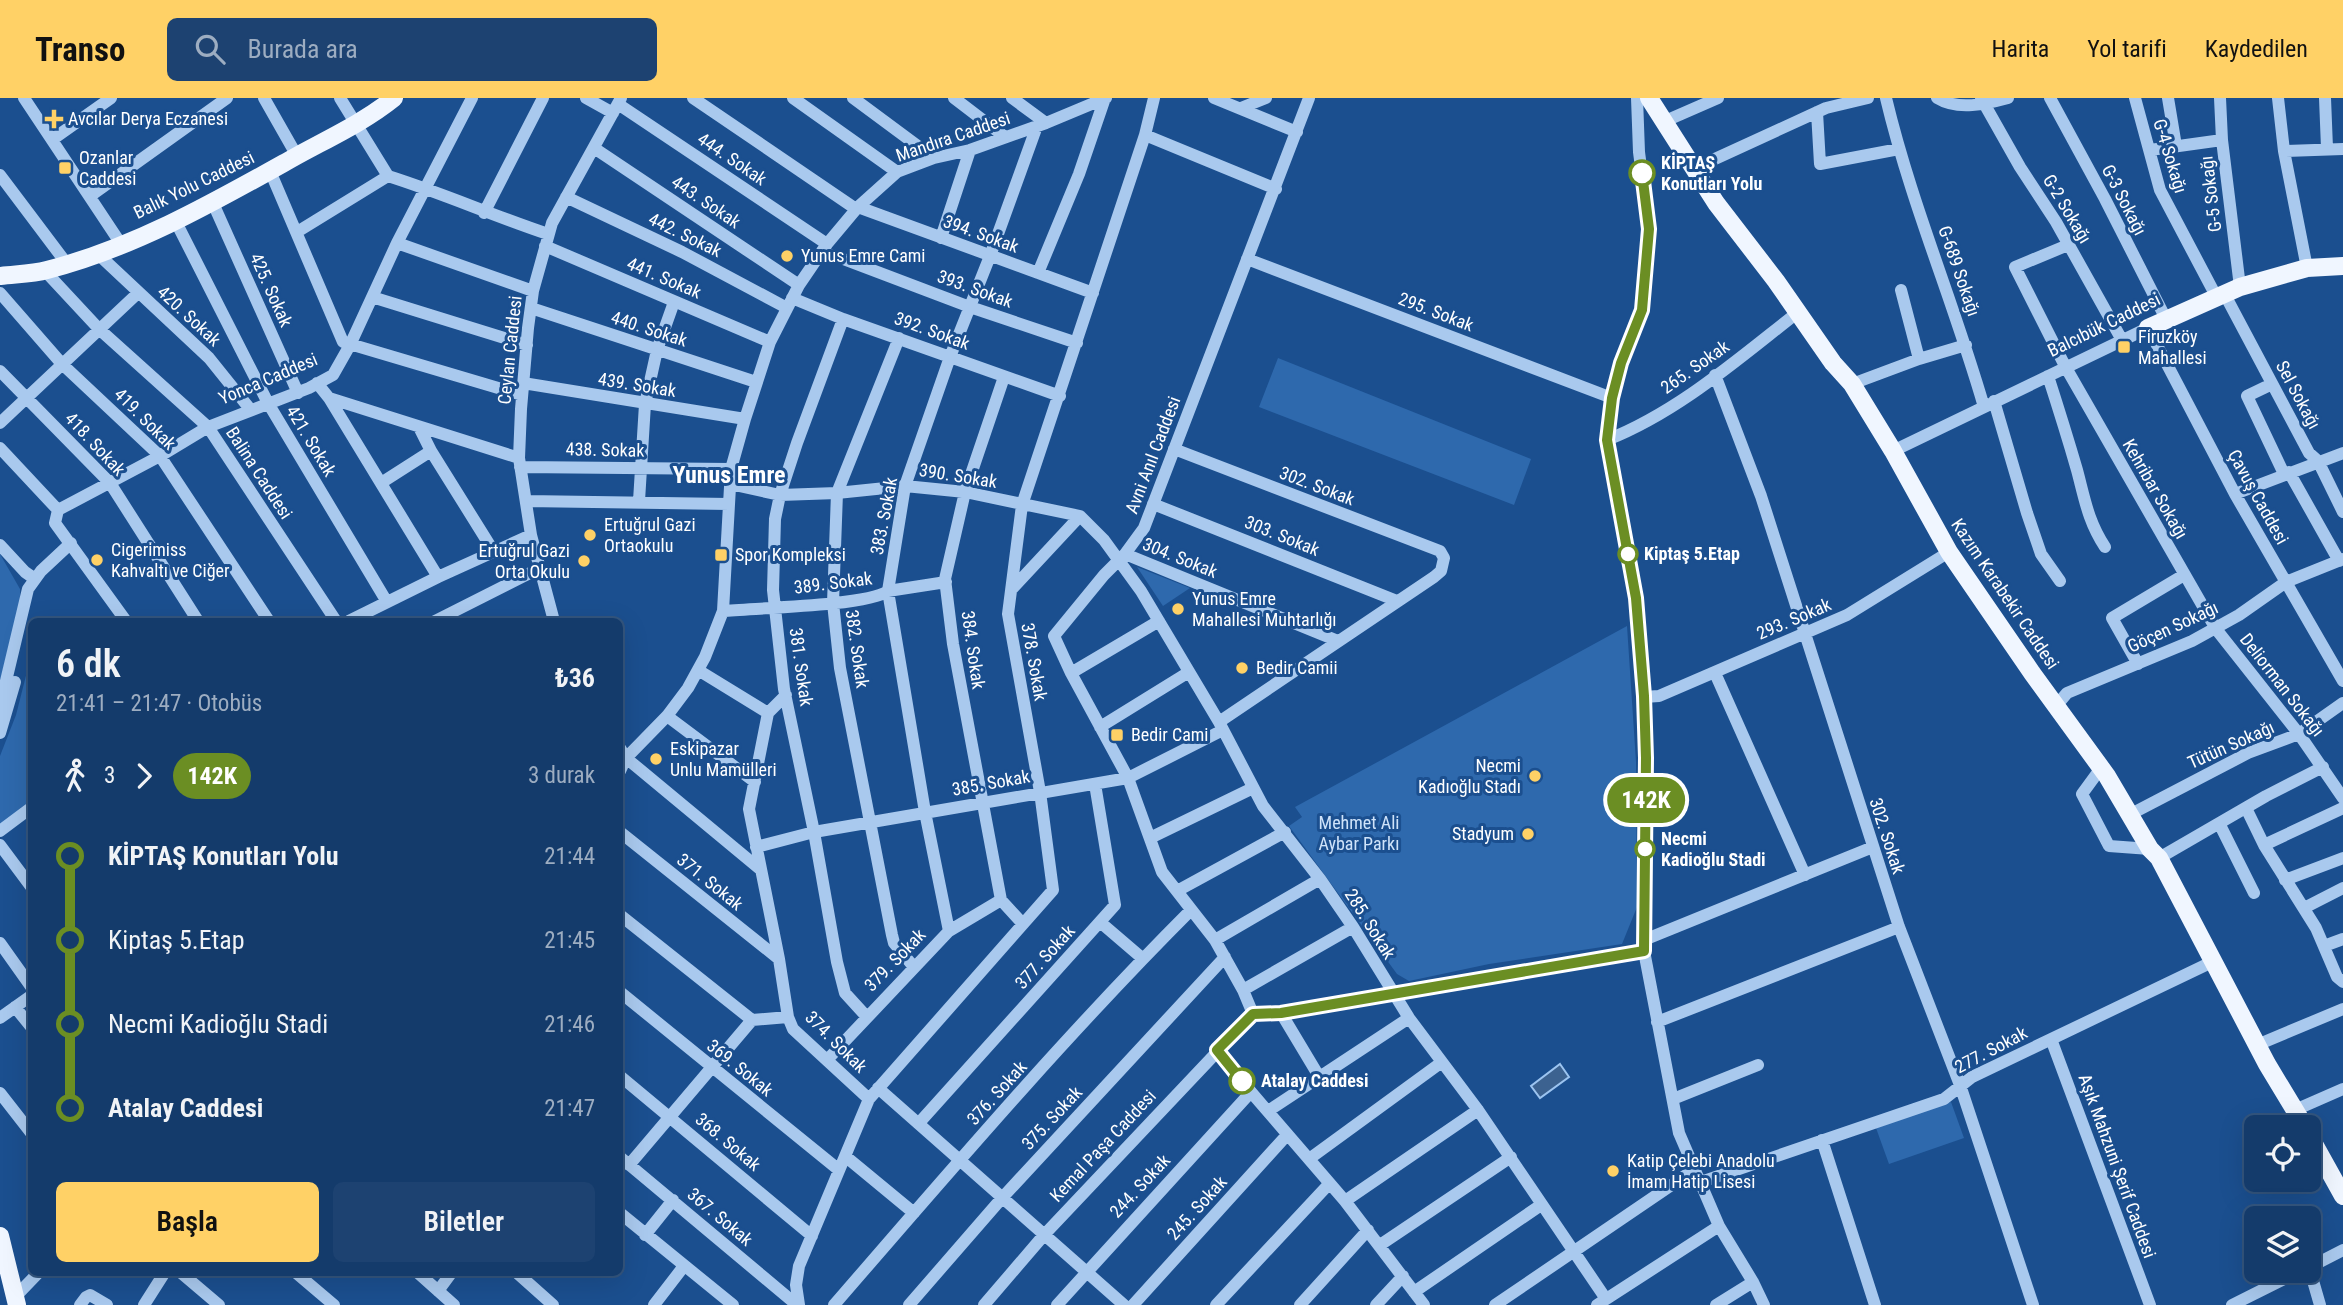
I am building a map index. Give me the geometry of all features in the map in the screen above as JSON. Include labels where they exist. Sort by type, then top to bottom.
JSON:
[{"type":"main road","name":"Balık Yolu Caddesi","points":[[0,276],[45,271],[121,244],[270,171],[355,124],[394,98]]},
{"type":"main road","name":"Kazım Karabekir Caddesi","points":[[1649,98],[1693,169],[1833,363],[1852,384],[1949,552],[2131,814],[2298,1115]]},
{"type":"main road","name":"Balcıbük Caddesi","points":[[2148,328],[2226,292],[2307,268],[2343,266]]},
{"type":"main road","points":[[2321,1156],[2343,1196]]},
{"type":"main road","points":[[0,1236],[16,1301]]},
{"type":"street","points":[[24,98],[121,244]]},
{"type":"street","points":[[53,139],[111,98]]},
{"type":"street","points":[[90,196],[227,98]]},
{"type":"street","points":[[264,98],[297,156]]},
{"type":"street","points":[[297,232],[388,177],[340,98]]},
{"type":"street","name":"Yonca Caddesi","points":[[58,510],[160,456],[208,427],[268,402],[298,393],[332,375],[351,345],[397,243],[472,98]]},
{"type":"street","points":[[484,212],[543,98]]},
{"type":"street","name":"444. Sokak","points":[[586,98],[617,105],[825,248]]},
{"type":"street","name":"394. Sokak","points":[[693,98],[857,208],[1093,293]]},
{"type":"street","points":[[793,98],[897,172]]},
{"type":"street","points":[[853,98],[934,158]]},
{"type":"street","points":[[954,98],[1005,137]]},
{"type":"street","points":[[1012,98],[1042,124]]},
{"type":"street","points":[[1038,274],[1079,174],[1106,98]]},
{"type":"street","name":"Mandıra Caddesi","points":[[623,755],[667,716],[688,688],[723,611],[731,469],[745,419],[770,342],[799,285],[825,248],[857,208],[897,172],[934,158],[970,150],[1106,98]]},
{"type":"street","name":"378. Sokak","points":[[869,1099],[1053,890],[1040,792],[1008,614],[1022,505],[1145,135],[1154,98]]},
{"type":"street","points":[[1214,98],[1297,132]]},
{"type":"street","points":[[1241,108],[1266,98]]},
{"type":"street","name":"Avni Anıl Caddesi","points":[[1253,1014],[1215,940],[1162,872],[1128,778],[1054,636],[1144,528],[1309,98]]},
{"type":"street","points":[[1637,98],[1639,152],[1649,229],[1642,310],[1621,363],[1612,398],[1607,440],[1636,598],[1644,696],[1644,946],[1679,1133],[1719,1226],[1764,1305]]},
{"type":"street","points":[[1663,122],[1718,98]]},
{"type":"street","points":[[1693,169],[1821,106],[1868,98]]},
{"type":"street","name":"G-689 Sokağı","points":[[1886,98],[1899,149],[2041,554],[2060,582]]},
{"type":"street","points":[[1937,98],[1947,104],[2008,98]]},
{"type":"street","name":"G-3 Sokağı","points":[[2050,98],[2166,319]]},
{"type":"street","name":"G-4 Sokağı","points":[[2135,98],[2160,190],[2226,292]]},
{"type":"street","points":[[2168,98],[2176,146]]},
{"type":"street","name":"G-5 Sokağı","points":[[2220,98],[2226,292]]},
{"type":"street","points":[[2278,98],[2284,151],[2307,268]]},
{"type":"street","points":[[2325,98],[2327,148]]},
{"type":"street","name":"G-2 Sokağı","points":[[1981,101],[2122,340]]},
{"type":"street","name":"Ceylan Caddesi","points":[[550,618],[531,535],[520,462],[522,389],[533,290],[547,240],[566,197],[617,105]]},
{"type":"street","points":[[1821,106],[1820,164],[1899,149]]},
{"type":"street","name":"383. Sokak","points":[[949,930],[925,812],[888,591],[905,486],[950,357],[1042,124]]},
{"type":"street","points":[[1145,135],[1276,189]]},
{"type":"street","points":[[2150,150],[2222,140]]},
{"type":"street","name":"443. Sokak","points":[[594,148],[799,285]]},
{"type":"street","points":[[2284,151],[2343,149]]},
{"type":"street","points":[[941,238],[970,150]]},
{"type":"street","points":[[270,171],[343,342],[351,345]]},
{"type":"street","points":[[0,175],[67,264]]},
{"type":"street","name":"441. Sokak","points":[[388,177],[425,188],[484,212],[674,302],[770,342]]},
{"type":"street","name":"442. Sokak","points":[[566,197],[790,303]]},
{"type":"street","name":"425. Sokak","points":[[212,201],[298,393]]},
{"type":"street","name":"421. Sokak","points":[[174,220],[268,402],[387,602]]},
{"type":"street","points":[[397,243],[533,290]]},
{"type":"street","name":"Kehribar Sokağı","points":[[2068,245],[2015,267],[2065,366],[2216,629]]},
{"type":"street","name":"393. Sokak","points":[[825,248],[970,307],[1077,343]]},
{"type":"street","name":"420. Sokak","points":[[98,254],[209,358],[250,409]]},
{"type":"street","name":"295. Sokak","points":[[1247,259],[1612,398]]},
{"type":"street","name":"Balina Caddesi","points":[[45,271],[99,329],[208,427],[334,618]]},
{"type":"street","points":[[1901,290],[1919,359]]},
{"type":"street","name":"Sel Sokağı","points":[[2226,292],[2272,384],[2309,453],[2318,461],[2343,512]]},
{"type":"street","name":"419. Sokak","points":[[0,293],[62,364],[160,456],[267,618]]},
{"type":"street","points":[[0,423],[138,293]]},
{"type":"street","points":[[372,297],[527,345]]},
{"type":"street","points":[[639,501],[645,404],[657,350],[674,302]]},
{"type":"street","name":"392. Sokak","points":[[790,303],[899,338],[1060,396]]},
{"type":"street","name":"440. Sokak","points":[[531,308],[756,382]]},
{"type":"street","name":"265. Sokak","points":[[1607,440],[1639,427],[1715,375],[1797,313]]},
{"type":"street","name":"381. Sokak","points":[[843,319],[780,495],[775,519],[773,590],[786,695],[845,993],[866,1016]]},
{"type":"street","name":"Balcıbük Caddesi","points":[[1893,451],[2148,328]]},
{"type":"street","name":"Çavuş Caddesi","points":[[2148,328],[2235,494],[2343,681]]},
{"type":"street","name":"382. Sokak","points":[[899,338],[837,493],[833,603],[840,668],[892,935],[894,943],[913,966]]},
{"type":"street","name":"439. Sokak","points":[[351,345],[522,389],[745,419]]},
{"type":"street","points":[[1852,384],[1966,345]]},
{"type":"street","name":"418. Sokak","points":[[0,371],[110,483],[196,618]]},
{"type":"street","name":"302. Sokak","points":[[1715,375],[1761,496],[1899,927],[1959,1085],[2033,1305]]},
{"type":"street","points":[[2048,376],[2078,474],[2086,510],[2105,547]]},
{"type":"street","name":"384. Sokak","points":[[1001,900],[953,644],[946,582],[965,492],[1004,377]]},
{"type":"street","points":[[317,383],[329,398],[438,577]]},
{"type":"street","points":[[2272,384],[2247,396],[2287,473],[2341,560]]},
{"type":"street","name":"438. Sokak","points":[[329,398],[520,462],[731,469]]},
{"type":"street","points":[[419,427],[494,552]]},
{"type":"street","points":[[0,448],[58,510],[55,523],[124,618]]},
{"type":"street","name":"302. Sokak","points":[[1174,449],[1440,551],[1444,558]]},
{"type":"street","points":[[381,483],[431,451]]},
{"type":"street","points":[[2235,494],[2343,453]]},
{"type":"street","name":"390. Sokak","points":[[730,484],[780,495],[905,486],[965,492],[1080,516]]},
{"type":"street","points":[[526,501],[729,504]]},
{"type":"street","name":"303. Sokak","points":[[1153,504],[1397,601]]},
{"type":"street","points":[[1012,589],[1080,516],[1122,556]]},
{"type":"street","points":[[355,618],[531,535]]},
{"type":"street","points":[[0,706],[28,589],[71,543]]},
{"type":"street","points":[[0,545],[35,579]]},
{"type":"street","name":"293. Sokak","points":[[1644,696],[1659,696],[1847,615],[1949,552]]},
{"type":"street","name":"285. Sokak","points":[[1122,556],[1221,726],[1263,806],[1320,878],[1409,1018],[1511,1157],[1574,1251],[1601,1302]]},
{"type":"street","name":"304. Sokak","points":[[1122,556],[1338,641]]},
{"type":"street","name":"385. Sokak","points":[[756,847],[814,832],[1128,778],[1221,726],[1440,571],[1444,558]]},
{"type":"street","name":"Göçen Sokağı","points":[[2056,706],[2067,693],[2216,629],[2286,582],[2341,560]]},
{"type":"street","points":[[441,618],[538,569]]},
{"type":"street","points":[[2138,664],[2112,618],[2184,575]]},
{"type":"street","points":[[29,618],[35,579]]},
{"type":"street","name":"389. Sokak","points":[[723,611],[833,603],[946,582]]},
{"type":"street","points":[[1071,673],[1159,621]]},
{"type":"street","points":[[0,733],[9,708],[28,623]]},
{"type":"street","name":"Deliorman Sokağı","points":[[2216,629],[2300,734],[2343,798]]},
{"type":"street","points":[[698,670],[768,713],[786,695]]},
{"type":"street","points":[[1100,727],[1189,672]]},
{"type":"street","points":[[1716,673],[1805,875]]},
{"type":"street","name":"Tütün Sokağı","points":[[2131,814],[2248,753],[2300,734],[2343,704]]},
{"type":"street","name":"374. Sokak","points":[[768,713],[749,809],[788,1017],[793,1029],[869,1099],[797,1276],[798,1305]]},
{"type":"street","points":[[667,716],[755,782]]},
{"type":"street","points":[[623,757],[761,870]]},
{"type":"street","points":[[2101,768],[2082,794],[2109,846],[2155,854],[2323,767]]},
{"type":"street","name":"377. Sokak","points":[[919,1123],[1115,905],[1095,784]]},
{"type":"street","points":[[1150,838],[1253,788]]},
{"type":"street","points":[[2246,808],[2264,845],[2304,908],[2337,977],[2343,982]]},
{"type":"street","points":[[2264,845],[2343,808]]},
{"type":"street","points":[[0,831],[28,810]]},
{"type":"street","points":[[2219,823],[2253,894]]},
{"type":"street","points":[[1177,891],[1285,832]]},
{"type":"street","name":"371. Sokak","points":[[623,834],[779,959]]},
{"type":"street","points":[[0,845],[28,883]]},
{"type":"street","points":[[1253,1014],[1281,1013],[1394,994],[1644,946],[1873,847]]},
{"type":"street","points":[[2285,880],[2343,859]]},
{"type":"street","points":[[1215,940],[1320,878]]},
{"type":"street","points":[[2304,908],[2343,888]]},
{"type":"street","points":[[1001,900],[1024,925]]},
{"type":"street","name":"379. Sokak","points":[[827,1060],[949,930],[1001,900]]},
{"type":"street","name":"376. Sokak","points":[[834,1305],[1142,958],[1191,910]]},
{"type":"street","points":[[623,917],[752,1020],[788,1017]]},
{"type":"street","points":[[1100,922],[1142,958]]},
{"type":"street","points":[[1243,990],[1353,927]]},
{"type":"street","points":[[1657,1022],[1899,927]]},
{"type":"street","points":[[2324,946],[2343,939]]},
{"type":"street","points":[[0,943],[28,982]]},
{"type":"street","name":"375. Sokak","points":[[909,1305],[1002,1198],[1225,957]]},
{"type":"street","name":"277. Sokak","points":[[1701,1182],[1944,1099],[1972,1077],[2212,961]]},
{"type":"street","name":"369. Sokak","points":[[623,995],[839,1170]]},
{"type":"street","points":[[0,1018],[28,998]]},
{"type":"street","points":[[15,1007],[28,1023]]},
{"type":"street","points":[[2257,1045],[2343,1009]]},
{"type":"street","points":[[1281,1013],[1320,1078]]},
{"type":"street","name":"Kemal Paşa Caddesi","points":[[984,1305],[1044,1235],[1253,1014]]},
{"type":"street","points":[[1268,1111],[1409,1018]]},
{"type":"street","points":[[624,1161],[670,1116],[752,1020]]},
{"type":"street","name":"Aşık Mahzuni Şerif Caddesi","points":[[2051,1039],[2150,1305]]},
{"type":"street","points":[[1217,1050],[1345,1201],[1424,1305]]},
{"type":"street","points":[[1309,1159],[1442,1062]]},
{"type":"street","points":[[1673,1099],[1758,1065]]},
{"type":"street","name":"368. Sokak","points":[[623,1078],[812,1236]]},
{"type":"street","points":[[878,1088],[1124,1305]]},
{"type":"street","points":[[2295,1110],[2343,1089]]},
{"type":"street","name":"244. Sokak","points":[[1056,1305],[1251,1092]]},
{"type":"street","points":[[0,1093],[28,1129]]},
{"type":"street","points":[[1345,1201],[1478,1110]]},
{"type":"street","name":"245. Sokak","points":[[1133,1305],[1287,1135]]},
{"type":"street","points":[[1822,1140],[1875,1305]]},
{"type":"street","points":[[845,1156],[914,1213]]},
{"type":"street","points":[[1380,1245],[1511,1157]]},
{"type":"street","name":"367. Sokak","points":[[624,1161],[798,1305]]},
{"type":"street","points":[[1495,1305],[1695,1169]]},
{"type":"street","points":[[1216,1305],[1329,1184]]},
{"type":"street","points":[[645,1234],[673,1199]]},
{"type":"street","points":[[1414,1292],[1541,1205]]},
{"type":"street","points":[[623,1216],[733,1305]]},
{"type":"street","points":[[1601,1302],[1719,1226]]},
{"type":"street","points":[[1300,1305],[1368,1230]]},
{"type":"street","points":[[2321,1261],[2343,1250]]},
{"type":"street","points":[[654,1305],[684,1266]]},
{"type":"street","points":[[16,1301],[36,1276]]},
{"type":"street","points":[[144,1305],[163,1276]]},
{"type":"street","points":[[185,1276],[219,1305]]},
{"type":"street","points":[[300,1276],[334,1305]]},
{"type":"street","points":[[422,1276],[454,1305]]},
{"type":"street","points":[[438,1291],[449,1276]]},
{"type":"street","points":[[520,1276],[553,1305]]},
{"type":"street","points":[[1376,1305],[1403,1276]]},
{"type":"street","points":[[1716,1305],[1753,1282]]},
{"type":"street","points":[[2232,1305],[2276,1283]]},
{"type":"street","points":[[2314,1283],[2320,1305]]},
{"type":"street","points":[[80,1305],[90,1295],[107,1305]]},
{"type":"green space","points":[[1278,358],[1531,459],[1514,505],[1259,407]]},
{"type":"green space","points":[[0,554],[20,589],[20,600],[0,682]]},
{"type":"green space","points":[[1137,567],[1190,588],[1163,606]]},
{"type":"green space","name":"Stadyum","points":[[1627,626],[1636,762],[1637,907],[1622,944],[1489,964],[1409,981],[1397,974],[1289,826],[1302,817],[1295,807]]},
{"type":"green space","points":[[28,668],[28,802],[0,825],[0,756],[16,715]]},
{"type":"green space","points":[[1951,1102],[1964,1138],[1889,1164],[1876,1128]]},
{"type":"shaded area","points":[[1560,1064],[1569,1077],[1540,1098],[1531,1086]]},
{"type":"bus line","name":"142K","points":[[1242,1081],[1217,1050],[1253,1014],[1281,1013],[1644,951],[1644,696],[1636,598],[1607,440],[1612,398],[1621,363],[1642,310],[1649,229],[1642,173]]},
{"type":"place","name":"Avcılar Derya Eczanesi","points":[[54,119]]},
{"type":"place","name":"Ozanlar Caddesi","points":[[65,168]]},
{"type":"place","name":"KİPTAŞ Konutları Yolu","points":[[1642,173]]},
{"type":"place","name":"Yunus Emre Cami","points":[[787,256]]},
{"type":"place","name":"Firuzköy Mahallesi","points":[[2124,347]]},
{"type":"place","name":"Ertuğrul Gazi Ortaokulu","points":[[590,535]]},
{"type":"place","name":"Kiptaş 5.Etap","points":[[1628,554]]},
{"type":"place","name":"Spor Kompleksi","points":[[721,555]]},
{"type":"place","name":"Cigerimiss Kahvaltı ve Ciğer","points":[[97,560]]},
{"type":"place","name":"Ertuğrul Gazi Orta Okulu","points":[[584,561]]},
{"type":"place","name":"Yunus Emre Mahallesi Muhtarlığı","points":[[1178,609]]},
{"type":"place","name":"Bedir Camii","points":[[1242,668]]},
{"type":"place","name":"Bedir Cami","points":[[1117,735]]},
{"type":"place","name":"Eskipazar Unlu Mamülleri","points":[[656,759]]},
{"type":"place","name":"Necmi Kadıoğlu Stadı","points":[[1535,776]]},
{"type":"place","name":"Stadyum","points":[[1528,834]]},
{"type":"place","name":"Necmi Kadioğlu Stadi","points":[[1645,849]]},
{"type":"place","name":"Atalay Caddesi","points":[[1242,1081]]},
{"type":"place","name":"Katip Çelebi Anadolu İmam Hatip Lisesi","points":[[1613,1171]]},
{"type":"district","name":"Yunus Emre","points":[[729,475]]},
{"type":"park label","name":"Mehmet Ali Aybar Parkı","points":[[1359,833]]}]
